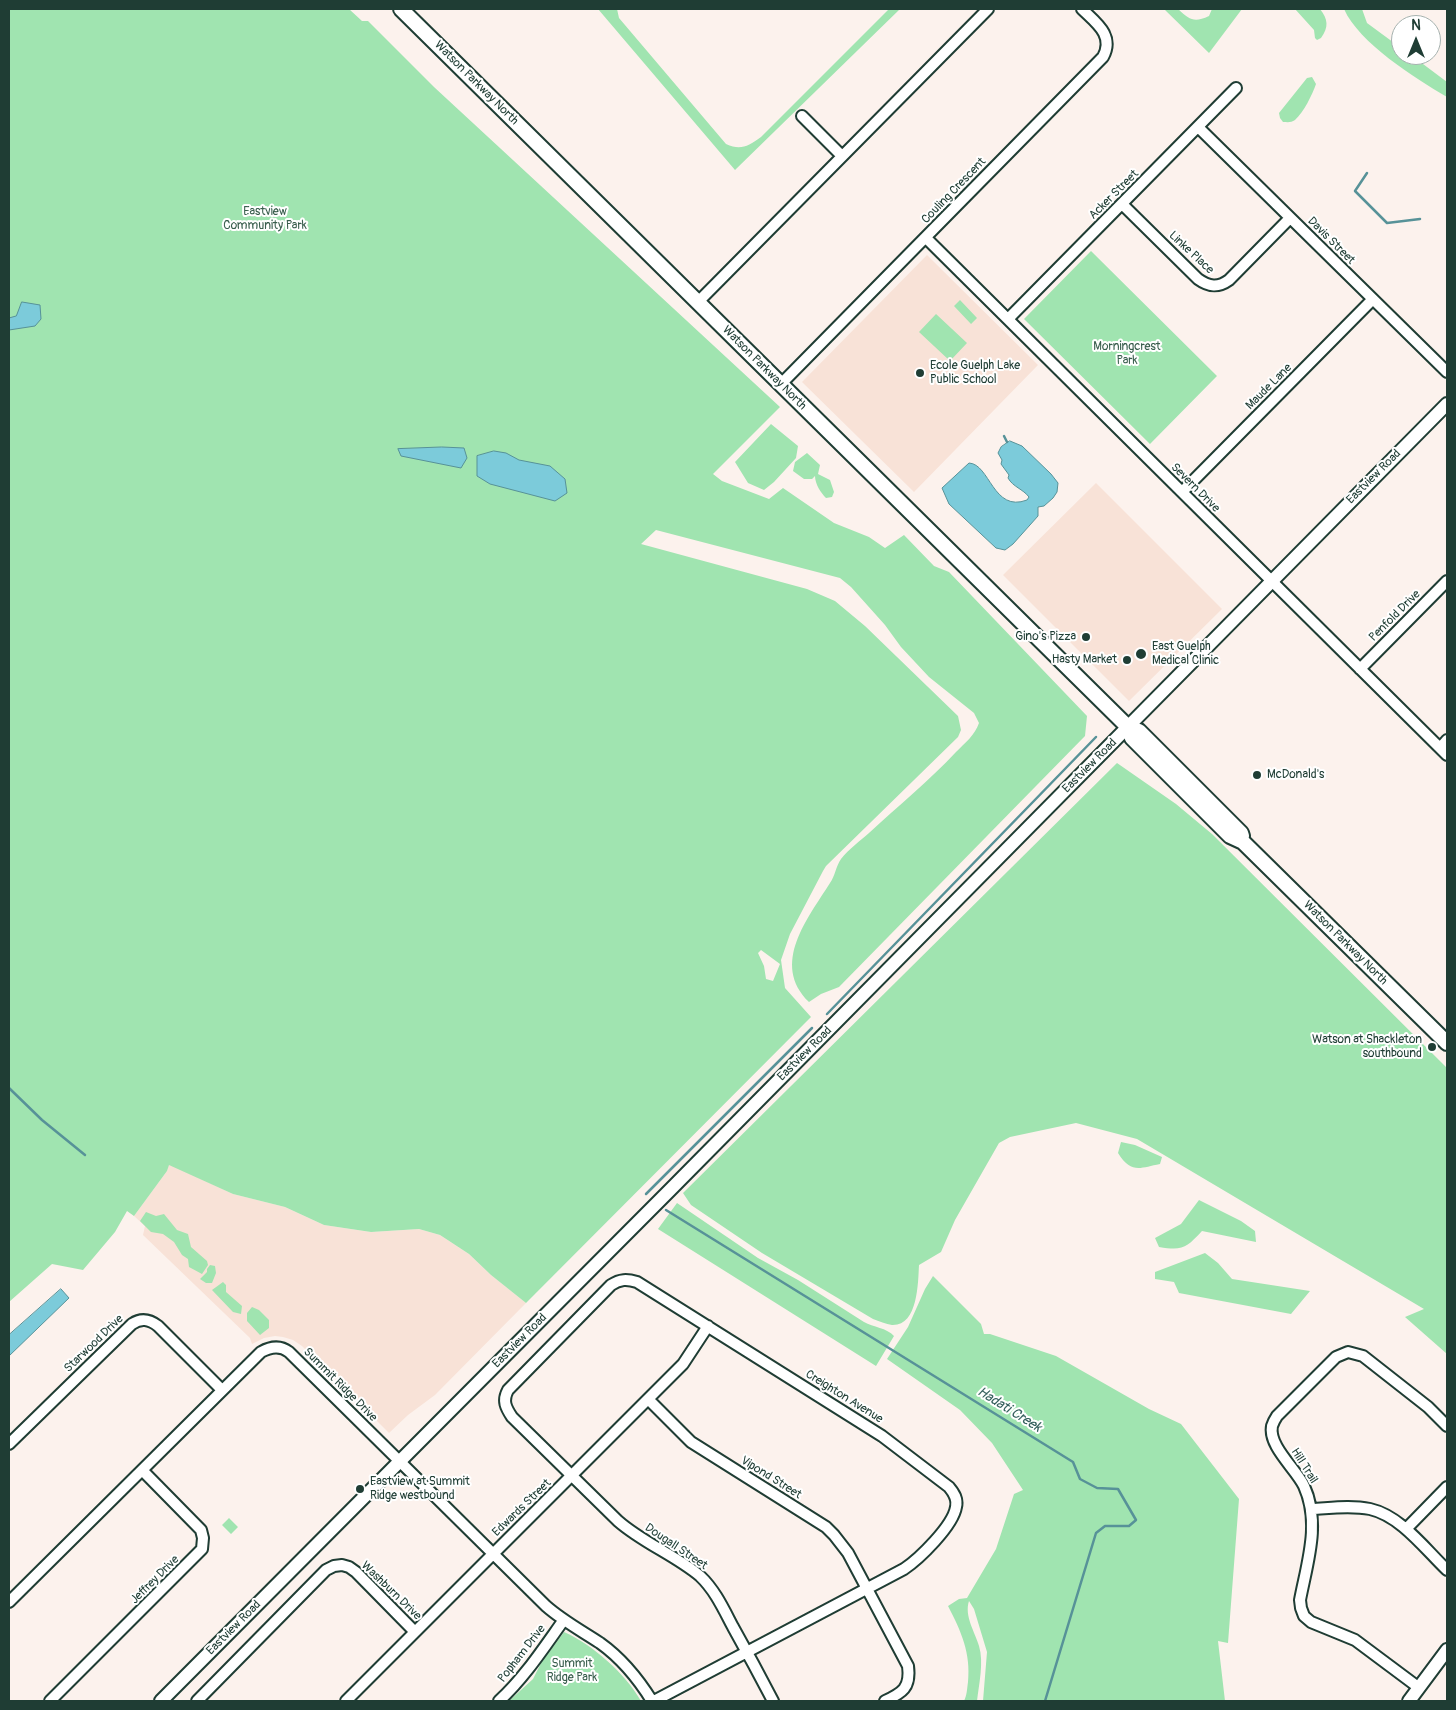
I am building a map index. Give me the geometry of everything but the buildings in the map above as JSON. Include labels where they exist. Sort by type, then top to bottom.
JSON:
[{"type":"main road","name":"Watson Parkway North","points":[[401,9],[1128,727],[1132,738],[1230,836],[1243,842],[1447,1043]]},
{"type":"street","points":[[698,302],[988,9]]},
{"type":"street","name":"Couling Crescent","points":[[781,384],[1103,56],[1107,48],[1105,33],[1082,9]]},
{"type":"street","name":"Acker Street","points":[[1008,319],[1236,88]]},
{"type":"street","points":[[802,116],[842,156]]},
{"type":"street","name":"Davis Street","points":[[1198,127],[1447,372]]},
{"type":"street","name":"Linke Place","points":[[1122,204],[1198,279],[1210,286],[1220,285],[1230,280],[1290,218]]},
{"type":"street","name":"Severn Drive","points":[[926,238],[1360,669],[1445,748]]},
{"type":"street","name":"Maude Lane","points":[[1182,492],[1372,300]]},
{"type":"street","name":"Eastview Road","points":[[160,1701],[460,1401],[1447,404]]},
{"type":"street","name":"Penfold Drive","points":[[1360,669],[1447,581]]},
{"type":"street","name":"Creighton Avenue","points":[[572,1475],[512,1417],[507,1410],[505,1402],[508,1390],[612,1285],[620,1280],[629,1279],[637,1282],[708,1326],[882,1436],[954,1492],[957,1501],[952,1518],[925,1553],[904,1569],[653,1701]]},
{"type":"street","name":"Starwood Drive","points":[[9,1444],[132,1324],[138,1321],[151,1321],[158,1326],[222,1390]]},
{"type":"street","name":"Edwards Street","points":[[346,1701],[683,1364],[708,1326]]},
{"type":"street","name":"Summit Ridge Drive","points":[[9,1602],[261,1352],[266,1349],[279,1347],[284,1348],[546,1606],[563,1621],[602,1644],[619,1659],[653,1701]]},
{"type":"street","name":"Hill Trail","points":[[1418,1687],[1355,1640],[1311,1622],[1304,1616],[1300,1608],[1300,1600],[1311,1540],[1312,1510],[1304,1486],[1275,1443],[1272,1425],[1277,1416],[1336,1356],[1348,1352],[1363,1356],[1428,1407],[1447,1426]]},
{"type":"street","name":"Vipond Street","points":[[648,1399],[691,1442],[826,1527],[848,1552],[904,1657],[909,1676],[907,1685],[899,1695],[885,1701]]},
{"type":"street","name":"Jeffrey Drive","points":[[50,1701],[202,1549],[202,1530],[142,1470]]},
{"type":"street","name":"Dougall Street","points":[[572,1475],[629,1530],[688,1568],[707,1583],[714,1592],[773,1701]]},
{"type":"street","points":[[1406,1529],[1447,1487]]},
{"type":"street","points":[[1312,1510],[1355,1507],[1372,1509],[1389,1517],[1406,1529],[1447,1570]]},
{"type":"street","name":"Washburn Drive","points":[[197,1701],[326,1570],[334,1566],[342,1565],[356,1572],[415,1632]]},
{"type":"street","name":"Popham Drive","points":[[498,1701],[512,1689],[532,1665],[563,1621]]},
{"type":"street","points":[[1409,1701],[1447,1650]]},
{"type":"shaded area","name":"Ecole Guelph Lake Public School","points":[[927,255],[1038,365],[914,492],[802,382]]},
{"type":"shaded area","points":[[1096,483],[1222,609],[1129,701],[1003,575]]},
{"type":"shaded area","points":[[169,1164],[233,1194],[285,1207],[324,1225],[371,1232],[419,1229],[440,1235],[469,1254],[491,1275],[526,1303],[435,1395],[408,1415],[389,1433],[302,1346],[293,1340],[275,1336],[264,1338],[252,1344],[250,1338],[143,1235],[145,1226],[134,1216],[167,1171]]},
{"type":"green space","name":"Eastview Community Park","points":[[9,9],[349,9],[362,21],[368,21],[434,87],[780,407],[713,474],[722,481],[769,499],[783,488],[834,523],[869,537],[885,548],[904,535],[934,566],[949,572],[1087,716],[1085,736],[839,987],[821,994],[809,1002],[798,987],[793,972],[793,957],[803,926],[832,880],[839,862],[851,848],[946,763],[969,739],[979,723],[974,713],[929,677],[901,647],[885,625],[851,587],[840,578],[656,530],[641,544],[807,589],[835,601],[865,626],[958,716],[961,730],[958,737],[826,866],[790,934],[781,960],[785,988],[811,1017],[526,1303],[491,1275],[469,1254],[440,1235],[419,1229],[371,1232],[324,1225],[285,1207],[233,1194],[169,1165],[167,1171],[134,1216],[127,1211],[115,1232],[83,1270],[52,1264],[9,1302]],"holes":[[[761,950],[780,964],[773,981],[766,979],[764,966],[758,953]]]},
{"type":"green space","points":[[598,9],[617,9],[619,18],[726,144],[740,147],[748,145],[761,137],[889,9],[900,9],[735,170]]},
{"type":"green space","points":[[1164,9],[1178,9],[1189,18],[1196,20],[1209,16],[1212,9],[1242,9],[1209,53]]},
{"type":"green space","points":[[1295,9],[1320,9],[1325,16],[1326,23],[1321,38],[1317,40],[1315,38],[1314,30]]},
{"type":"green space","points":[[1344,9],[1362,9],[1367,23],[1391,41],[1391,60],[1375,47],[1351,22]]},
{"type":"green space","points":[[1397,65],[1424,65],[1447,82],[1447,97],[1420,80]]},
{"type":"green space","points":[[1312,77],[1316,84],[1305,108],[1295,120],[1283,122],[1279,113],[1307,78]]},
{"type":"green space","name":"Morningcrest Park","points":[[1091,251],[1217,376],[1150,444],[1024,319]]},
{"type":"green space","points":[[960,300],[977,318],[971,324],[954,306]]},
{"type":"green space","points":[[936,314],[967,343],[950,361],[919,332]]},
{"type":"green space","points":[[771,424],[798,446],[796,458],[764,490],[748,483],[735,462]]},
{"type":"green space","points":[[807,453],[820,465],[818,474],[830,480],[834,492],[832,497],[826,498],[822,494],[815,476],[812,479],[804,479],[793,471],[795,462]]},
{"type":"green space","points":[[1117,763],[1176,804],[1212,834],[1447,1068],[1447,1354],[1405,1317],[1424,1309],[1137,1139],[1076,1123],[1010,1137],[999,1143],[955,1220],[941,1252],[919,1265],[917,1292],[912,1311],[907,1319],[892,1325],[873,1319],[762,1253],[691,1205],[683,1193]]},
{"type":"green space","points":[[1121,1142],[1135,1145],[1162,1157],[1160,1164],[1141,1168],[1132,1167],[1118,1153]]},
{"type":"green space","points":[[1199,1200],[1241,1221],[1255,1231],[1256,1242],[1202,1231],[1188,1245],[1183,1247],[1174,1249],[1159,1247],[1155,1238],[1181,1224]]},
{"type":"green space","points":[[677,1203],[758,1258],[798,1280],[864,1322],[891,1333],[894,1336],[876,1366],[658,1229]]},
{"type":"green space","points":[[146,1212],[156,1216],[164,1214],[177,1230],[188,1234],[191,1247],[207,1261],[208,1265],[202,1274],[189,1267],[188,1259],[182,1255],[174,1242],[163,1234],[151,1232],[140,1221]]},
{"type":"green space","points":[[1205,1253],[1218,1263],[1232,1279],[1310,1291],[1291,1314],[1179,1293],[1174,1282],[1155,1279],[1155,1272]]},
{"type":"green space","points":[[210,1265],[215,1266],[216,1273],[212,1283],[206,1283],[200,1279],[207,1272]]},
{"type":"green space","points":[[933,1276],[981,1324],[984,1334],[990,1334],[1056,1356],[1149,1409],[1181,1424],[1239,1499],[1228,1643],[1218,1641],[1225,1701],[983,1701],[987,1652],[974,1609],[969,1601],[969,1618],[979,1646],[981,1666],[977,1701],[964,1701],[968,1682],[968,1661],[961,1633],[948,1606],[959,1599],[967,1598],[996,1549],[1014,1494],[1023,1490],[992,1443],[960,1410],[887,1359],[908,1327]]},
{"type":"green space","points":[[223,1282],[226,1285],[226,1292],[242,1306],[241,1314],[233,1312],[212,1290]]},
{"type":"green space","points":[[252,1307],[259,1310],[269,1320],[269,1328],[260,1335],[247,1321],[247,1313]]},
{"type":"green space","points":[[229,1518],[238,1527],[231,1534],[222,1525]]},
{"type":"green space","name":"Summit Ridge Park","points":[[564,1632],[597,1652],[626,1680],[641,1701],[509,1701],[533,1679],[541,1663]]},
{"type":"water","points":[[22,302],[40,305],[41,319],[35,326],[9,330],[9,318],[16,316]]},
{"type":"water","points":[[1010,441],[1022,446],[1058,483],[1057,492],[1053,498],[1044,506],[1038,507],[1038,516],[1013,544],[1005,550],[996,548],[949,504],[942,488],[969,463],[976,465],[999,494],[1007,500],[1016,502],[1027,500],[1029,497],[1010,481],[1009,475],[1001,464],[1002,460],[998,453],[1001,447]]},
{"type":"water","points":[[464,448],[467,458],[461,468],[401,456],[398,449]]},
{"type":"water","points":[[494,451],[506,453],[519,460],[550,466],[565,479],[567,493],[555,501],[490,484],[477,476],[477,456]]},
{"type":"water","points":[[61,1289],[69,1298],[9,1356],[9,1335]]},
{"type":"waterway","points":[[1367,173],[1355,191],[1387,223],[1420,219]]},
{"type":"waterway","points":[[1004,436],[1007,442]]},
{"type":"waterway","points":[[827,1014],[1096,737]]},
{"type":"waterway","points":[[646,1194],[812,1028]]},
{"type":"waterway","points":[[9,1088],[42,1120],[85,1155]]},
{"type":"waterway","name":"Hadati Creek","points":[[666,1210],[1073,1462],[1080,1479],[1097,1488],[1118,1489],[1136,1520],[1129,1526],[1105,1526],[1096,1533],[1045,1701]]},
{"type":"place","name":"Ecole Guelph Lake Public School","points":[[920,373]]},
{"type":"place","name":"Gino's Pizza","points":[[1086,637]]},
{"type":"place","name":"East Guelph Medical Clinic","points":[[1141,654]]},
{"type":"place","name":"Hasty Market","points":[[1127,660]]},
{"type":"place","name":"McDonald's","points":[[1257,775]]},
{"type":"place","name":"Watson at Shackleton southbound","points":[[1432,1047]]},
{"type":"place","name":"Eastview at Summit Ridge westbound","points":[[360,1489]]}]
